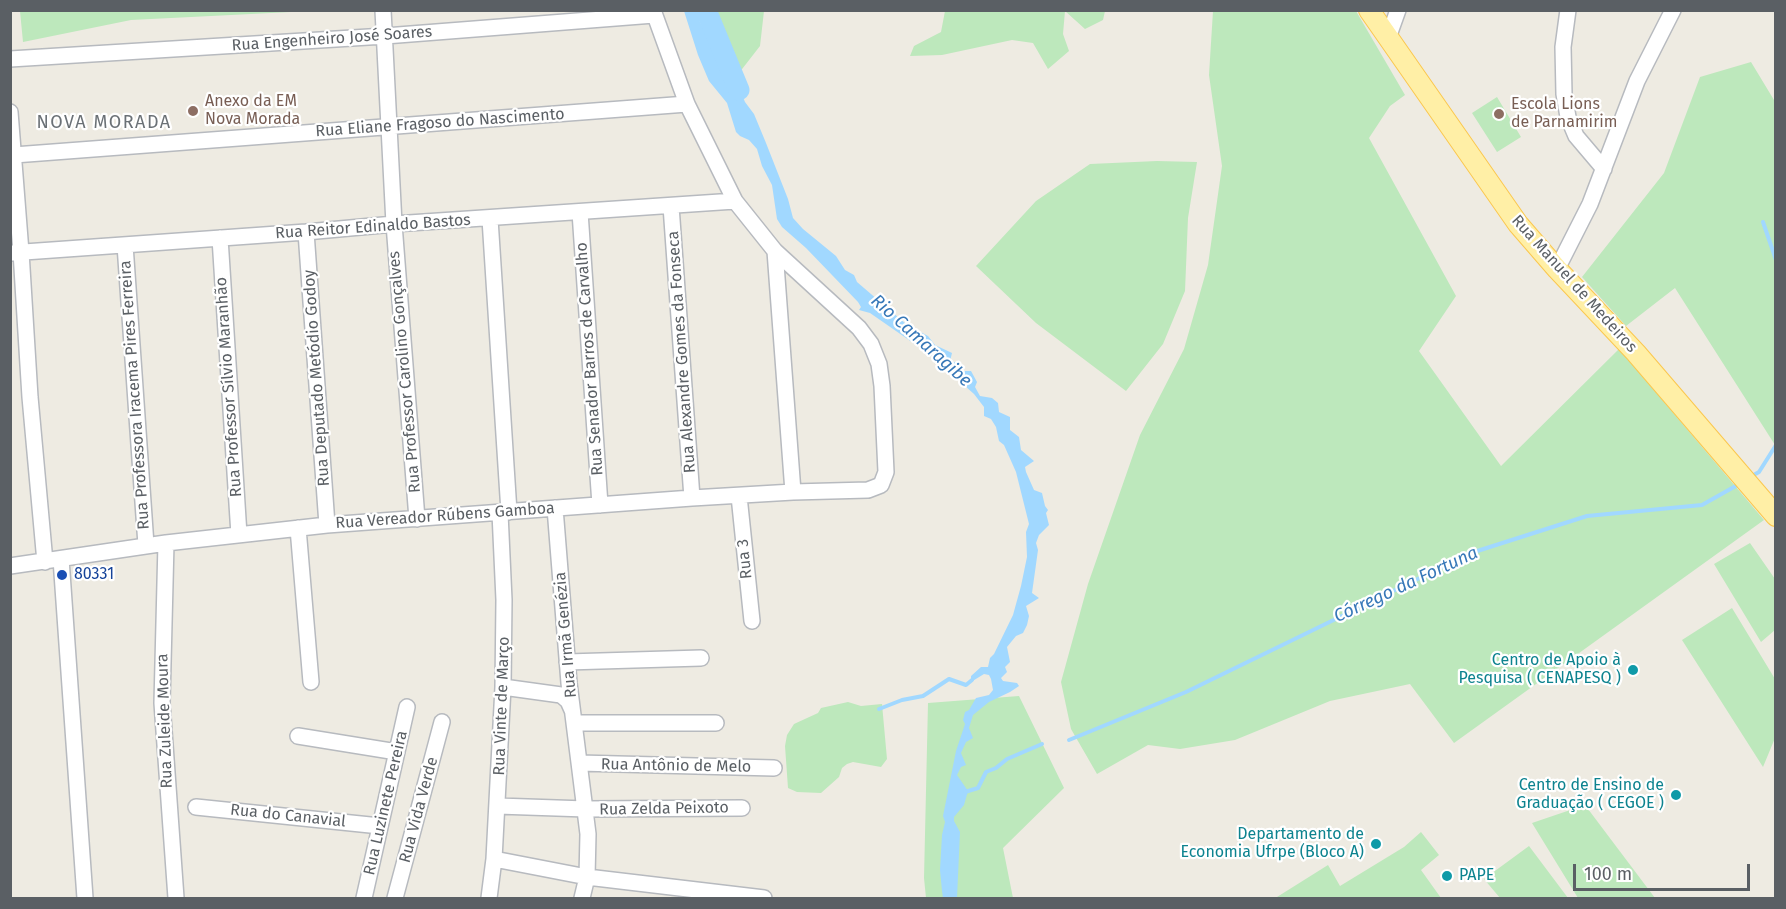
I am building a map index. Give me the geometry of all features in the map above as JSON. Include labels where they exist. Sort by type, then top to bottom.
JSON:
[{"type":"main road","name":"Rua Manuel de Medeiros","points":[[1369,10],[1486,182],[1518,224],[1631,348],[1776,516]]},
{"type":"street","name":"Rua Professor Carolino Gonçalves","points":[[383,10],[394,224],[417,519]]},
{"type":"street","points":[[1388,38],[1398,10]]},
{"type":"street","points":[[1568,10],[1563,47],[1564,94],[1568,117],[1576,136],[1604,170]]},
{"type":"street","points":[[1557,269],[1590,204],[1637,81],[1656,42],[1673,13],[1688,10]]},
{"type":"street","name":"Rua Engenheiro José Soares","points":[[10,59],[385,36],[653,13]]},
{"type":"street","points":[[653,13],[687,104],[735,201],[775,251],[793,492]]},
{"type":"street","name":"Rua Eliane Fragoso do Nascimento","points":[[14,155],[687,104]]},
{"type":"street","points":[[10,112],[14,155],[16,252],[45,562]]},
{"type":"street","name":"Rua Reitor Edinaldo Bastos","points":[[16,252],[735,201]]},
{"type":"street","name":"Rua Alexandre Gomes da Fonseca","points":[[671,206],[692,498]]},
{"type":"street","name":"Rua Senador Barros de Carvalho","points":[[580,212],[600,505]]},
{"type":"street","name":"Rua Vinte de Março","points":[[489,898],[498,806],[504,600],[504,513],[490,219]]},
{"type":"street","name":"Rua Deputado Metódio Godoy","points":[[306,232],[327,525]]},
{"type":"street","name":"Rua Professor Sílvio Maranhão","points":[[220,238],[239,535]]},
{"type":"street","name":"Rua Professora Iracema Pires Ferreira","points":[[125,245],[146,545]]},
{"type":"street","name":"Rua Vereador Rúbens Gamboa","points":[[10,566],[146,545],[327,525],[692,498],[868,490],[881,485],[886,472],[882,386],[879,364],[871,344],[859,328],[775,251]]},
{"type":"street","name":"Rua 3","points":[[739,496],[752,621]]},
{"type":"street","name":"Rua Irmã Genézia","points":[[555,508],[567,662],[588,834],[587,877],[582,898]]},
{"type":"street","points":[[298,528],[311,682]]},
{"type":"street","name":"Rua Zuleide Moura","points":[[166,543],[162,703],[176,898]]},
{"type":"street","points":[[61,559],[85,898]]},
{"type":"street","points":[[567,662],[701,658]]},
{"type":"street","points":[[503,687],[561,694],[568,701],[575,723],[716,723]]},
{"type":"street","name":"Rua Luzinete Pereira","points":[[364,898],[407,707]]},
{"type":"street","name":"Rua Vida Verde","points":[[395,898],[442,722]]},
{"type":"street","points":[[298,736],[397,752]]},
{"type":"street","name":"Rua Antônio de Melo","points":[[579,763],[774,768]]},
{"type":"street","name":"Rua Zelda Peixoto","points":[[498,806],[586,809],[742,808]]},
{"type":"street","name":"Rua do Canavial","points":[[196,807],[380,826]]},
{"type":"street","points":[[494,859],[587,877],[764,898]]},
{"type":"green space","points":[[20,10],[311,11],[131,20],[23,42]]},
{"type":"green space","points":[[714,11],[764,11],[760,46],[739,73]]},
{"type":"green space","points":[[945,11],[1065,11],[1063,34],[1069,51],[1048,69],[1033,43],[1012,40],[942,55],[910,56],[914,46],[941,32]]},
{"type":"green space","points":[[1065,11],[1105,11],[1103,20],[1085,29]]},
{"type":"green space","points":[[1213,11],[1356,11],[1405,95],[1390,106],[1369,138],[1456,296],[1419,351],[1501,466],[1619,349],[1764,520],[1454,743],[1410,684],[1330,701],[1235,740],[1180,749],[1148,745],[1097,774],[1071,729],[1061,682],[1088,584],[1140,435],[1184,349],[1208,265],[1222,166],[1209,75]]},
{"type":"green space","points":[[1751,62],[1775,99],[1775,445],[1675,288],[1626,326],[1582,277],[1664,173],[1700,77]]},
{"type":"green space","points":[[1497,97],[1521,137],[1497,152],[1472,113]]},
{"type":"green space","points":[[1197,162],[1188,218],[1185,291],[1163,344],[1126,391],[1036,323],[976,266],[1036,201],[1090,164]]},
{"type":"green space","points":[[1750,543],[1775,579],[1775,630],[1761,642],[1714,564]]},
{"type":"green space","points":[[1732,608],[1775,679],[1775,738],[1763,767],[1682,640]]},
{"type":"green space","points":[[1019,696],[1064,788],[1003,848],[1013,898],[926,898],[924,878],[928,703]]},
{"type":"green space","points":[[848,702],[861,706],[882,704],[887,759],[881,767],[853,762],[847,764],[842,768],[839,777],[821,793],[797,792],[788,788],[785,746],[787,735],[794,724],[818,713],[821,708]]},
{"type":"green space","points":[[1585,805],[1655,898],[1578,898],[1532,823]]},
{"type":"green space","points":[[1421,832],[1439,855],[1421,870],[1441,898],[1277,897],[1328,865],[1340,886],[1404,847]]},
{"type":"green space","points":[[1529,846],[1568,898],[1500,898],[1484,879]]},
{"type":"water","name":"Rio Camaragibe","points":[[684,11],[698,11],[700,22],[713,51],[724,65],[729,64],[745,102],[754,114],[788,199],[793,218],[836,256],[845,270],[854,275],[857,282],[906,324],[928,336],[935,345],[952,353],[950,361],[958,363],[959,371],[971,371],[977,382],[975,387],[980,396],[992,398],[998,403],[999,412],[1010,417],[1010,430],[1019,437],[1021,450],[1034,461],[1025,467],[1026,472],[1034,490],[1042,493],[1048,510],[1046,513],[1049,525],[1039,535],[1036,543],[1038,550],[1032,593],[1039,598],[1026,606],[1029,616],[1027,625],[1023,633],[1016,636],[1007,647],[1010,662],[1005,667],[1007,672],[1001,678],[1003,681],[1017,683],[1019,686],[989,702],[973,715],[969,728],[973,738],[966,742],[961,753],[966,765],[961,767],[957,775],[968,791],[964,805],[954,817],[960,832],[957,898],[943,898],[940,870],[945,822],[943,816],[956,751],[965,724],[963,720],[965,712],[969,710],[976,698],[989,695],[993,690],[989,675],[984,674],[971,682],[971,676],[981,667],[988,667],[990,658],[1013,615],[1021,586],[1027,557],[1026,532],[1029,524],[1016,472],[1004,445],[999,441],[996,427],[991,419],[984,416],[984,407],[974,394],[946,369],[945,365],[870,313],[859,310],[861,307],[858,302],[806,248],[782,227],[777,219],[772,185],[762,166],[757,149],[749,140],[736,132],[727,103],[709,81]]},
{"type":"waterway","name":"Rio Camaragibe","points":[[706,10],[739,90]]},
{"type":"waterway","points":[[1763,222],[1776,260]]},
{"type":"waterway","name":"Córrego da Fortuna","points":[[1750,477],[1759,472],[1776,445]]},
{"type":"waterway","name":"Córrego da Fortuna","points":[[1069,740],[1186,692],[1471,553],[1587,516],[1702,505],[1741,483]]},
{"type":"waterway","points":[[879,709],[902,700],[923,696],[949,679],[966,685],[972,680]]},
{"type":"waterway","name":"Córrego da Fortuna","points":[[965,792],[978,788],[986,772],[996,768],[1007,759],[1042,744]]},
{"type":"place","name":"Anexo da EM Nova Morada","points":[[193,111]]},
{"type":"place","name":"Escola Lions de Parnamirim","points":[[1499,114]]},
{"type":"place","name":"80331","points":[[62,575]]},
{"type":"place","name":"Centro de Apoio à Pesquisa ( CENAPESQ )","points":[[1633,670]]},
{"type":"place","name":"Centro de Ensino de Graduação ( CEGOE )","points":[[1676,795]]},
{"type":"place","name":"Departamento de Economia Ufrpe (Bloco A)","points":[[1376,844]]},
{"type":"place","name":"PAPE","points":[[1447,876]]},
{"type":"district","name":"NOVA MORADA","points":[[104,123]]}]
